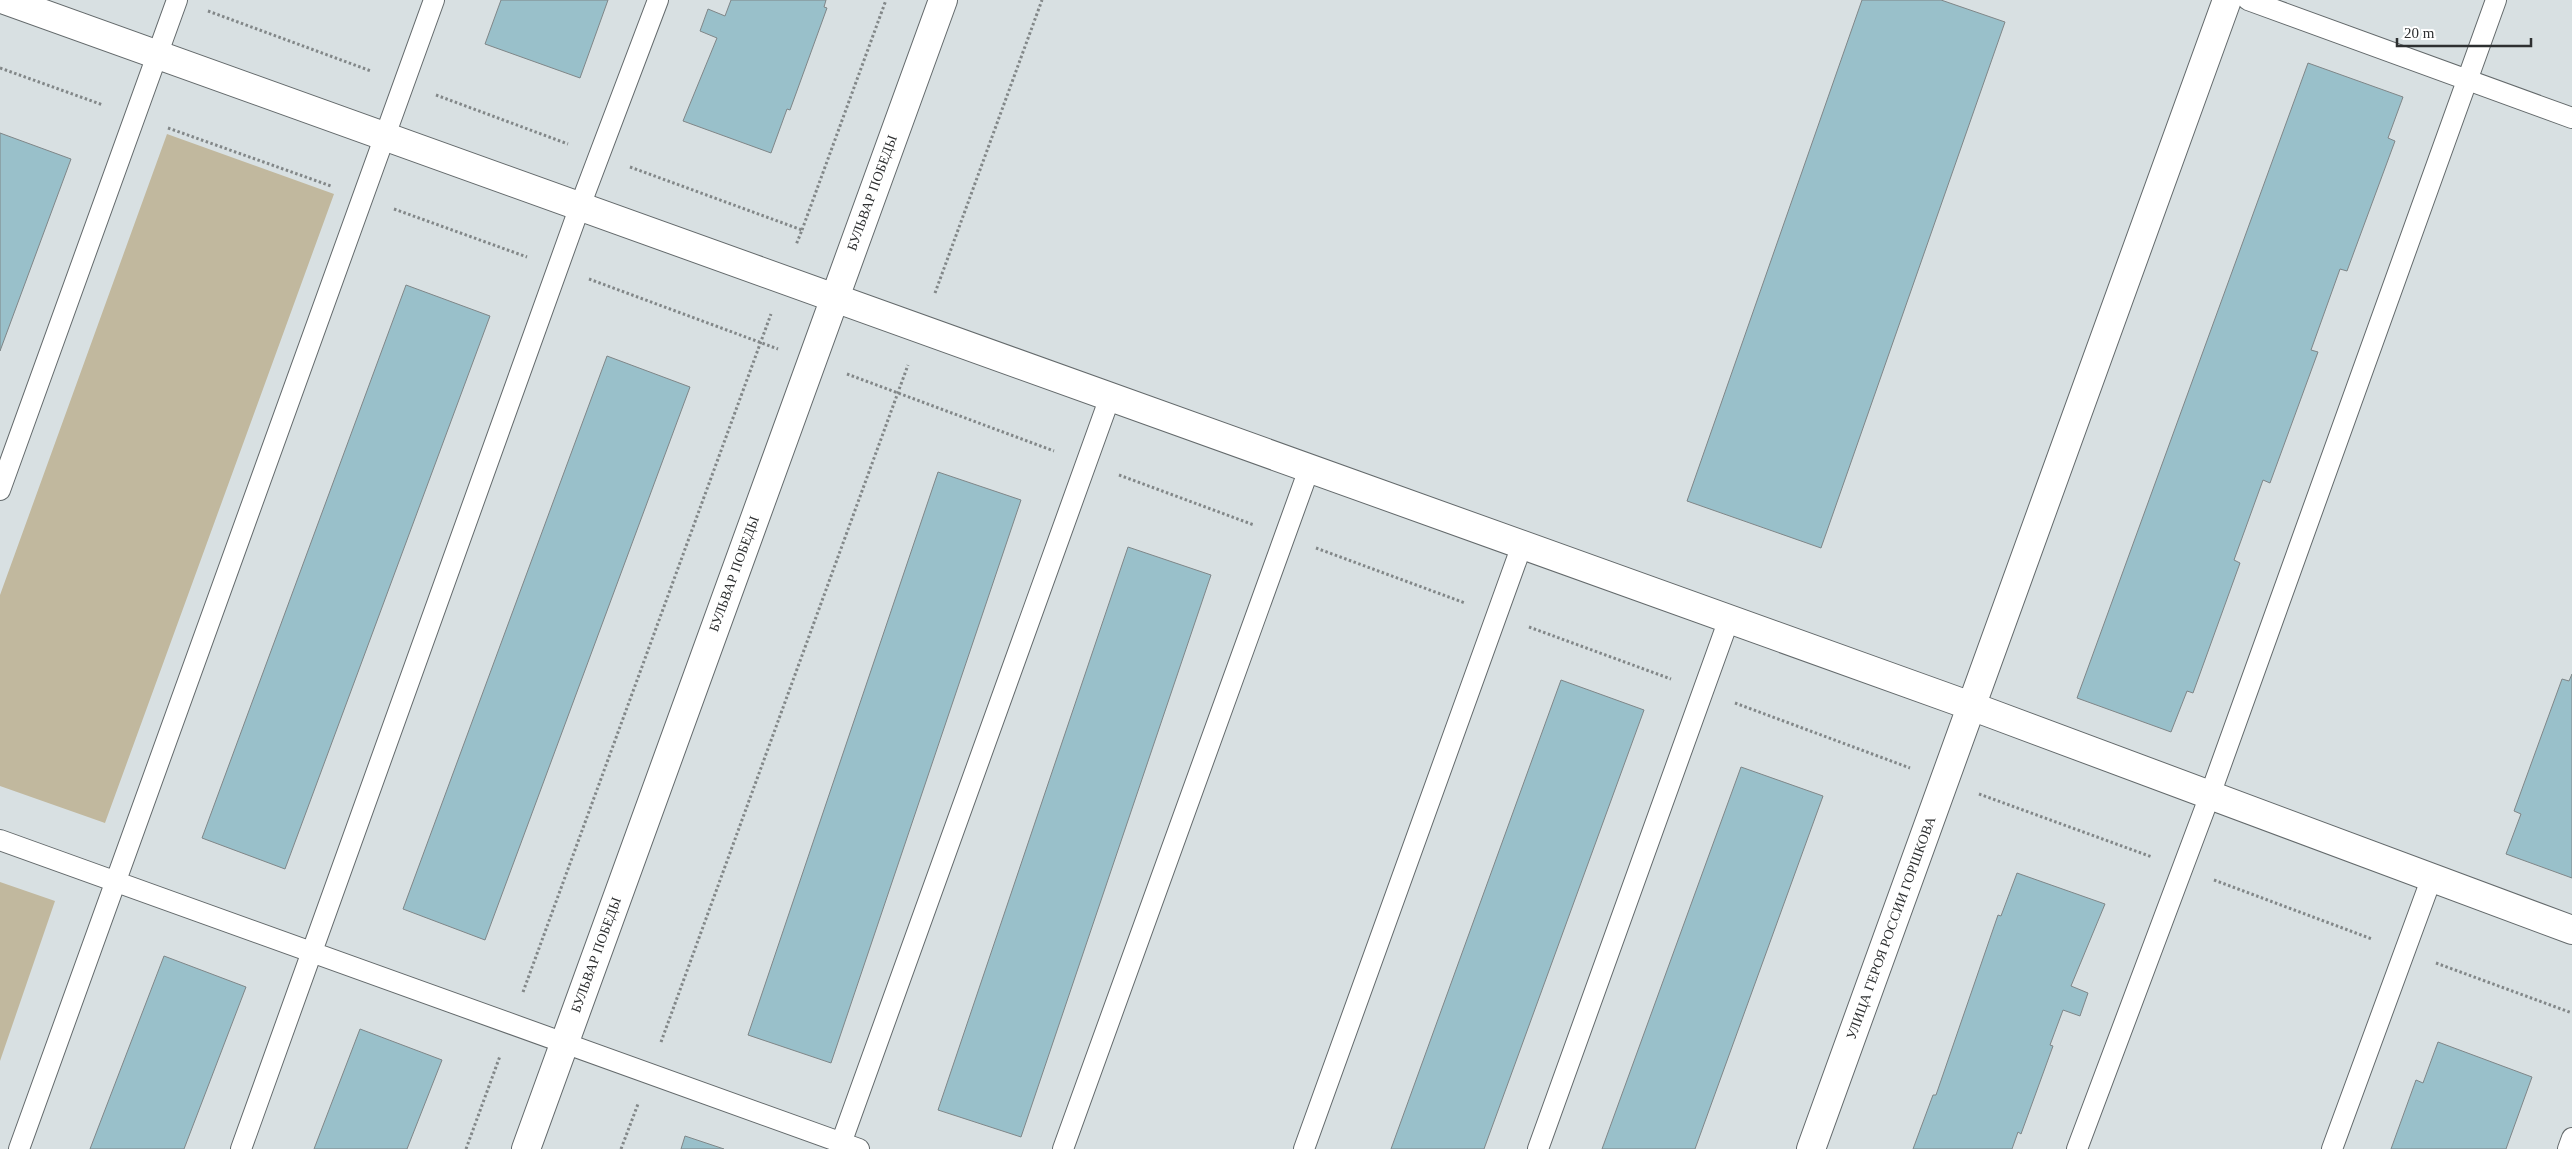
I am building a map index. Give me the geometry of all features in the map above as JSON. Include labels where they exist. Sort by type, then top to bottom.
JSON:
[{"type":"street","points":[[5,0],[1971,706],[2572,930]]},
{"type":"street","name":"БУЛЬВАР ПОБЕДЫ","points":[[526,1149],[943,0]]},
{"type":"street","name":"УЛИЦА ГЕРОЯ РОССИИ ГОРШКОВА","points":[[1811,1149],[2227,0]]},
{"type":"lane","points":[[0,490],[177,0]]},
{"type":"lane","points":[[19,1149],[434,0]]},
{"type":"lane","points":[[241,1149],[580,206],[658,0]]},
{"type":"lane","points":[[2248,0],[2572,118]]},
{"type":"lane","points":[[2076,1149],[2210,795],[2496,0]]},
{"type":"lane","points":[[0,840],[564,1043],[846,1147],[1110,397]]},
{"type":"lane","points":[[1063,1149],[1309,468]]},
{"type":"lane","points":[[1304,1149],[1522,545]]},
{"type":"lane","points":[[1538,1149],[1729,620]]},
{"type":"lane","points":[[2332,1149],[2432,877]]},
{"type":"lane","points":[[2568,1149],[2572,1138]]},
{"type":"path","points":[[466,1149],[886,0]]},
{"type":"path","points":[[621,1149],[1042,0]]},
{"type":"path","points":[[198,7],[802,230]]},
{"type":"shaded area","points":[[167,134],[334,194],[105,823],[0,786],[0,595]]},
{"type":"shaded area","points":[[0,882],[55,901],[0,1061]]},
{"type":"building","points":[[501,0],[608,0],[580,78],[485,44]]},
{"type":"building","points":[[731,0],[826,0],[824,7],[827,8],[790,110],[787,109],[771,153],[683,121],[717,38],[700,31],[708,9],[725,16]]},
{"type":"building","points":[[1862,0],[1941,0],[2005,22],[1821,548],[1687,501]]},
{"type":"building","points":[[2308,63],[2403,97],[2388,138],[2395,141],[2347,271],[2340,269],[2311,350],[2318,352],[2270,483],[2263,480],[2234,560],[2240,563],[2193,693],[2187,691],[2171,732],[2077,698]]},
{"type":"building","points":[[0,133],[71,159],[0,351]]},
{"type":"building","points":[[406,285],[490,316],[285,869],[202,838]]},
{"type":"building","points":[[607,356],[690,387],[485,940],[403,909]]},
{"type":"building","points":[[938,472],[1021,500],[831,1063],[748,1035]]},
{"type":"building","points":[[1128,547],[1211,575],[1021,1137],[938,1110]]},
{"type":"building","points":[[2572,674],[2572,878],[2506,854],[2521,814],[2514,811],[2562,679],[2569,681]]},
{"type":"building","points":[[1561,680],[1644,710],[1484,1149],[1391,1149]]},
{"type":"building","points":[[1741,767],[1823,796],[1695,1149],[1602,1149]]},
{"type":"building","points":[[2017,873],[2105,904],[2071,986],[2088,993],[2080,1016],[2063,1010],[2050,1045],[2053,1046],[2021,1134],[2018,1132],[2012,1149],[1913,1149],[1933,1095],[1936,1095],[1998,915],[2001,916]]},
{"type":"building","points":[[164,956],[246,987],[184,1149],[90,1149]]},
{"type":"building","points":[[360,1029],[442,1060],[407,1149],[314,1149]]},
{"type":"building","points":[[2438,1042],[2532,1077],[2506,1149],[2391,1149],[2416,1080],[2423,1083]]},
{"type":"building","points":[[685,1136],[724,1149],[681,1149]]}]
